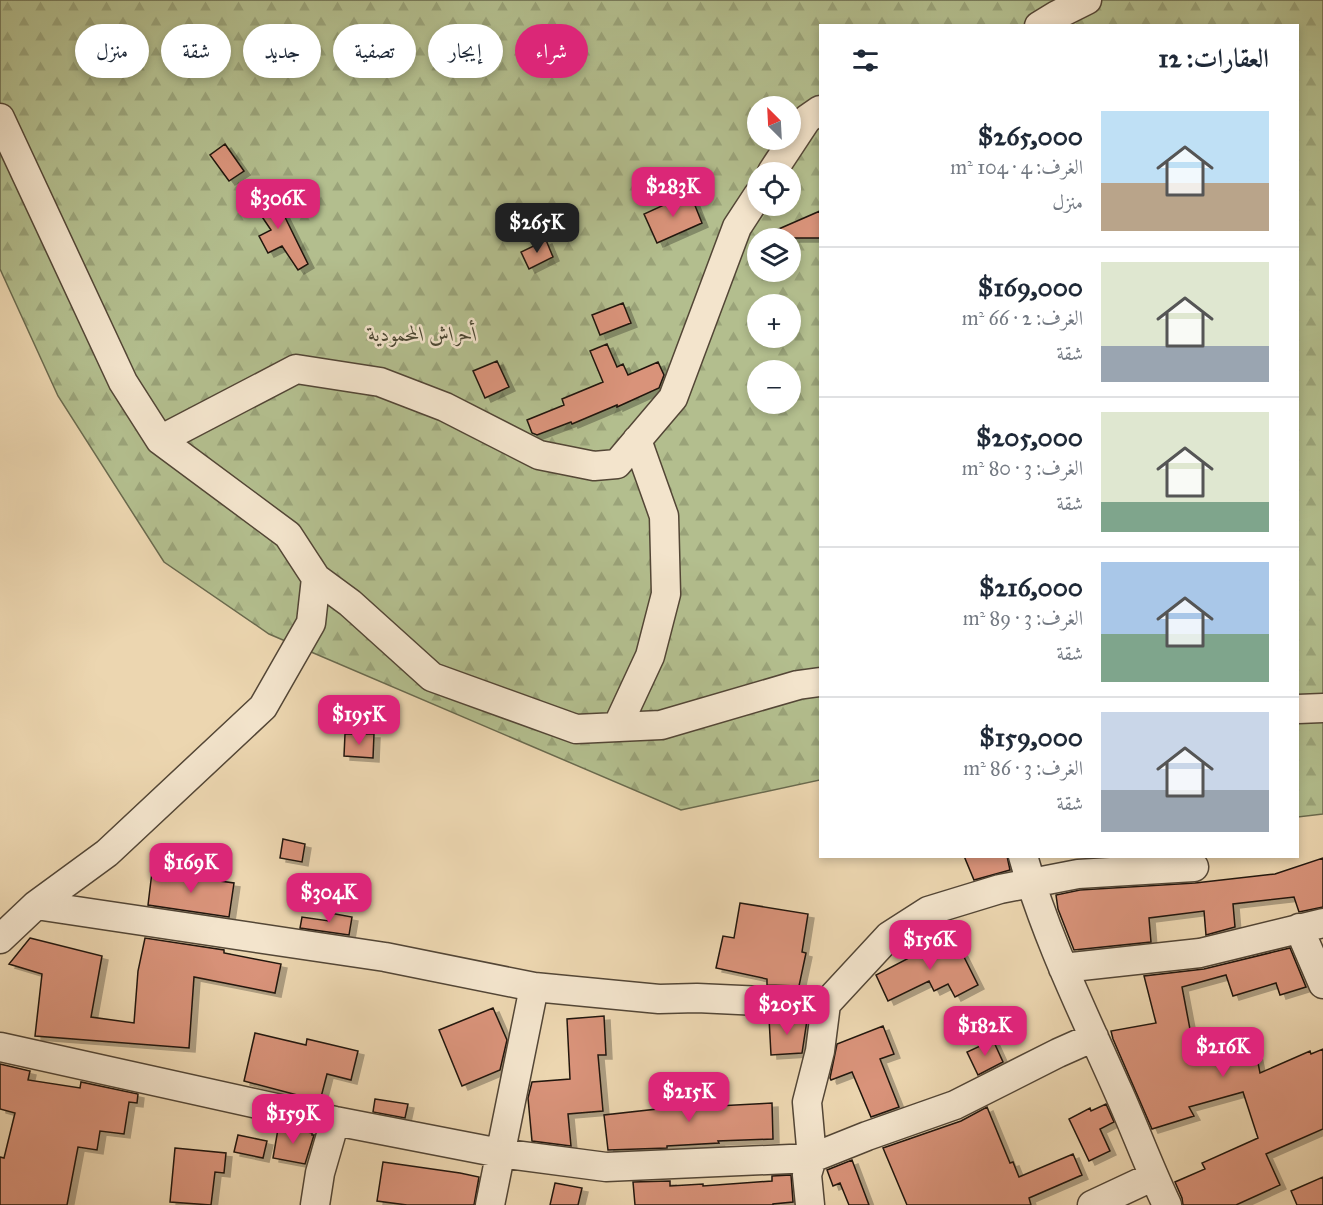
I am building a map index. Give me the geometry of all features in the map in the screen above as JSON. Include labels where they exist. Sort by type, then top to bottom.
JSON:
[{"type":"street","points":[[1042,24],[1087,0]]},
{"type":"street","points":[[779,162],[807,119],[819,111]]},
{"type":"street","points":[[0,118],[123,382],[160,440],[288,536],[316,578],[350,603],[432,677],[576,729],[661,725],[798,684],[819,682]]},
{"type":"street","points":[[160,440],[296,369],[380,382],[445,407],[539,455],[594,466],[617,464],[673,398],[737,227],[747,212]]},
{"type":"street","points":[[617,727],[650,656],[666,594],[664,516],[637,440]]},
{"type":"street","points":[[0,939],[36,905],[107,853],[263,707],[311,622],[316,578]]},
{"type":"street","points":[[1299,709],[1323,708]]},
{"type":"street","points":[[810,1205],[807,1175],[812,1158],[807,1102],[820,1051],[826,1004],[890,936],[928,911],[1000,889],[1027,870],[1078,874],[1194,867]]},
{"type":"street","points":[[1027,870],[1063,968],[1167,1205]]},
{"type":"street","points":[[36,905],[385,957],[534,987],[659,999],[697,998],[826,1004]]},
{"type":"street","points":[[1063,968],[1200,953],[1311,926],[1323,984]]},
{"type":"street","points":[[490,1205],[534,987]]},
{"type":"street","points":[[0,1047],[335,1121],[500,1153],[606,1167],[812,1158],[956,1105],[1094,1037]]},
{"type":"street","points":[[315,1205],[320,1173],[335,1121]]},
{"type":"street","points":[[1092,1205],[1154,1176]]},
{"type":"green space","name":"أحراش المحمودية","points":[[0,0],[1323,0],[1323,814],[1299,817],[1299,24],[819,24],[819,780],[681,810],[269,634],[164,562],[58,396],[0,269]]},
{"type":"building","points":[[225,144],[244,171],[229,181],[210,155]]},
{"type":"building","points":[[270,190],[280,204],[308,264],[298,270],[282,246],[268,253],[259,236],[271,230],[252,202]]},
{"type":"building","points":[[690,193],[702,223],[657,243],[644,214]]},
{"type":"building","points":[[819,211],[819,238],[801,238],[801,228],[781,228]]},
{"type":"building","points":[[546,240],[553,257],[529,269],[521,252]]},
{"type":"building","points":[[623,303],[631,323],[600,335],[592,315]]},
{"type":"building","points":[[607,344],[617,367],[623,364],[628,375],[658,362],[664,375],[659,388],[572,424],[571,422],[537,435],[532,433],[527,420],[564,405],[562,399],[603,382],[590,351]]},
{"type":"building","points":[[497,361],[509,387],[485,398],[473,371]]},
{"type":"building","points":[[345,734],[374,734],[373,758],[344,756]]},
{"type":"building","points":[[283,839],[305,844],[302,862],[280,858]]},
{"type":"building","points":[[965,858],[1007,858],[1010,870],[974,880]]},
{"type":"building","points":[[1323,858],[1323,907],[1299,912],[1294,897],[1233,904],[1235,927],[1206,935],[1204,911],[1149,918],[1151,942],[1074,950],[1058,909],[1056,895],[1080,890],[1195,883],[1275,874]]},
{"type":"building","points":[[152,872],[234,883],[229,917],[148,905]]},
{"type":"building","points":[[740,903],[808,914],[802,952],[806,953],[799,986],[767,985],[767,979],[716,968],[723,936],[734,938]]},
{"type":"building","points":[[330,913],[352,917],[349,935],[300,928],[302,917],[329,921]]},
{"type":"building","points":[[953,935],[978,985],[955,997],[948,984],[934,991],[929,981],[888,1001],[876,975]]},
{"type":"building","points":[[30,938],[102,956],[91,1017],[134,1023],[138,971],[145,938],[224,950],[224,953],[281,964],[275,993],[194,977],[189,1048],[35,1036],[42,974],[9,964]]},
{"type":"building","points":[[1290,948],[1306,987],[1280,995],[1276,983],[1233,996],[1226,975],[1182,987],[1193,1045],[1252,1033],[1260,1073],[1310,1051],[1311,1054],[1323,1049],[1323,1129],[1266,1154],[1280,1185],[1236,1205],[1183,1205],[1175,1182],[1205,1169],[1202,1163],[1258,1138],[1243,1092],[1189,1107],[1194,1116],[1152,1129],[1111,1031],[1156,1023],[1144,976],[1204,969]]},
{"type":"building","points":[[493,1008],[507,1040],[500,1070],[462,1086],[439,1030]]},
{"type":"building","points":[[604,1016],[606,1055],[598,1055],[603,1111],[568,1114],[571,1146],[532,1141],[528,1098],[532,1082],[570,1079],[567,1019]]},
{"type":"building","points":[[769,1018],[807,1020],[802,1053],[771,1055]]},
{"type":"building","points":[[883,1026],[894,1054],[880,1059],[899,1107],[871,1117],[852,1072],[831,1080],[830,1078],[837,1044]]},
{"type":"building","points":[[255,1033],[306,1045],[307,1039],[358,1051],[351,1080],[327,1074],[320,1101],[244,1081]]},
{"type":"building","points":[[993,1040],[1003,1062],[978,1075],[967,1052]]},
{"type":"building","points":[[0,1064],[30,1071],[28,1080],[80,1088],[81,1082],[138,1094],[137,1103],[129,1102],[124,1134],[100,1131],[97,1150],[78,1147],[67,1205],[0,1205],[0,1157],[4,1158],[15,1113],[0,1109]]},
{"type":"building","points":[[716,1091],[717,1106],[772,1103],[773,1139],[718,1141],[719,1143],[667,1146],[667,1148],[608,1150],[604,1115],[666,1108],[665,1093]]},
{"type":"building","points":[[375,1099],[408,1104],[405,1118],[373,1112]]},
{"type":"building","points":[[1106,1104],[1114,1122],[1100,1129],[1110,1151],[1089,1161],[1069,1119],[1090,1108],[1091,1111]]},
{"type":"building","points":[[987,1107],[1010,1163],[1013,1162],[1019,1177],[1073,1154],[1082,1175],[1029,1198],[1031,1205],[907,1205],[883,1148],[961,1121]]},
{"type":"building","points":[[289,1128],[314,1135],[305,1164],[273,1158],[278,1129],[288,1130]]},
{"type":"building","points":[[238,1135],[267,1141],[263,1158],[234,1152]]},
{"type":"building","points":[[175,1148],[226,1153],[224,1173],[215,1172],[211,1205],[170,1202]]},
{"type":"building","points":[[852,1160],[869,1205],[849,1205],[840,1183],[833,1186],[827,1170]]},
{"type":"building","points":[[383,1162],[479,1177],[474,1205],[407,1205],[377,1201]]},
{"type":"building","points":[[791,1175],[793,1202],[773,1205],[635,1205],[633,1182],[670,1181],[670,1186],[703,1184],[703,1186],[772,1181],[772,1176]]},
{"type":"building","points":[[1323,1177],[1323,1205],[1297,1205],[1291,1191]]},
{"type":"building","points":[[555,1183],[582,1188],[578,1205],[550,1205]]}]
